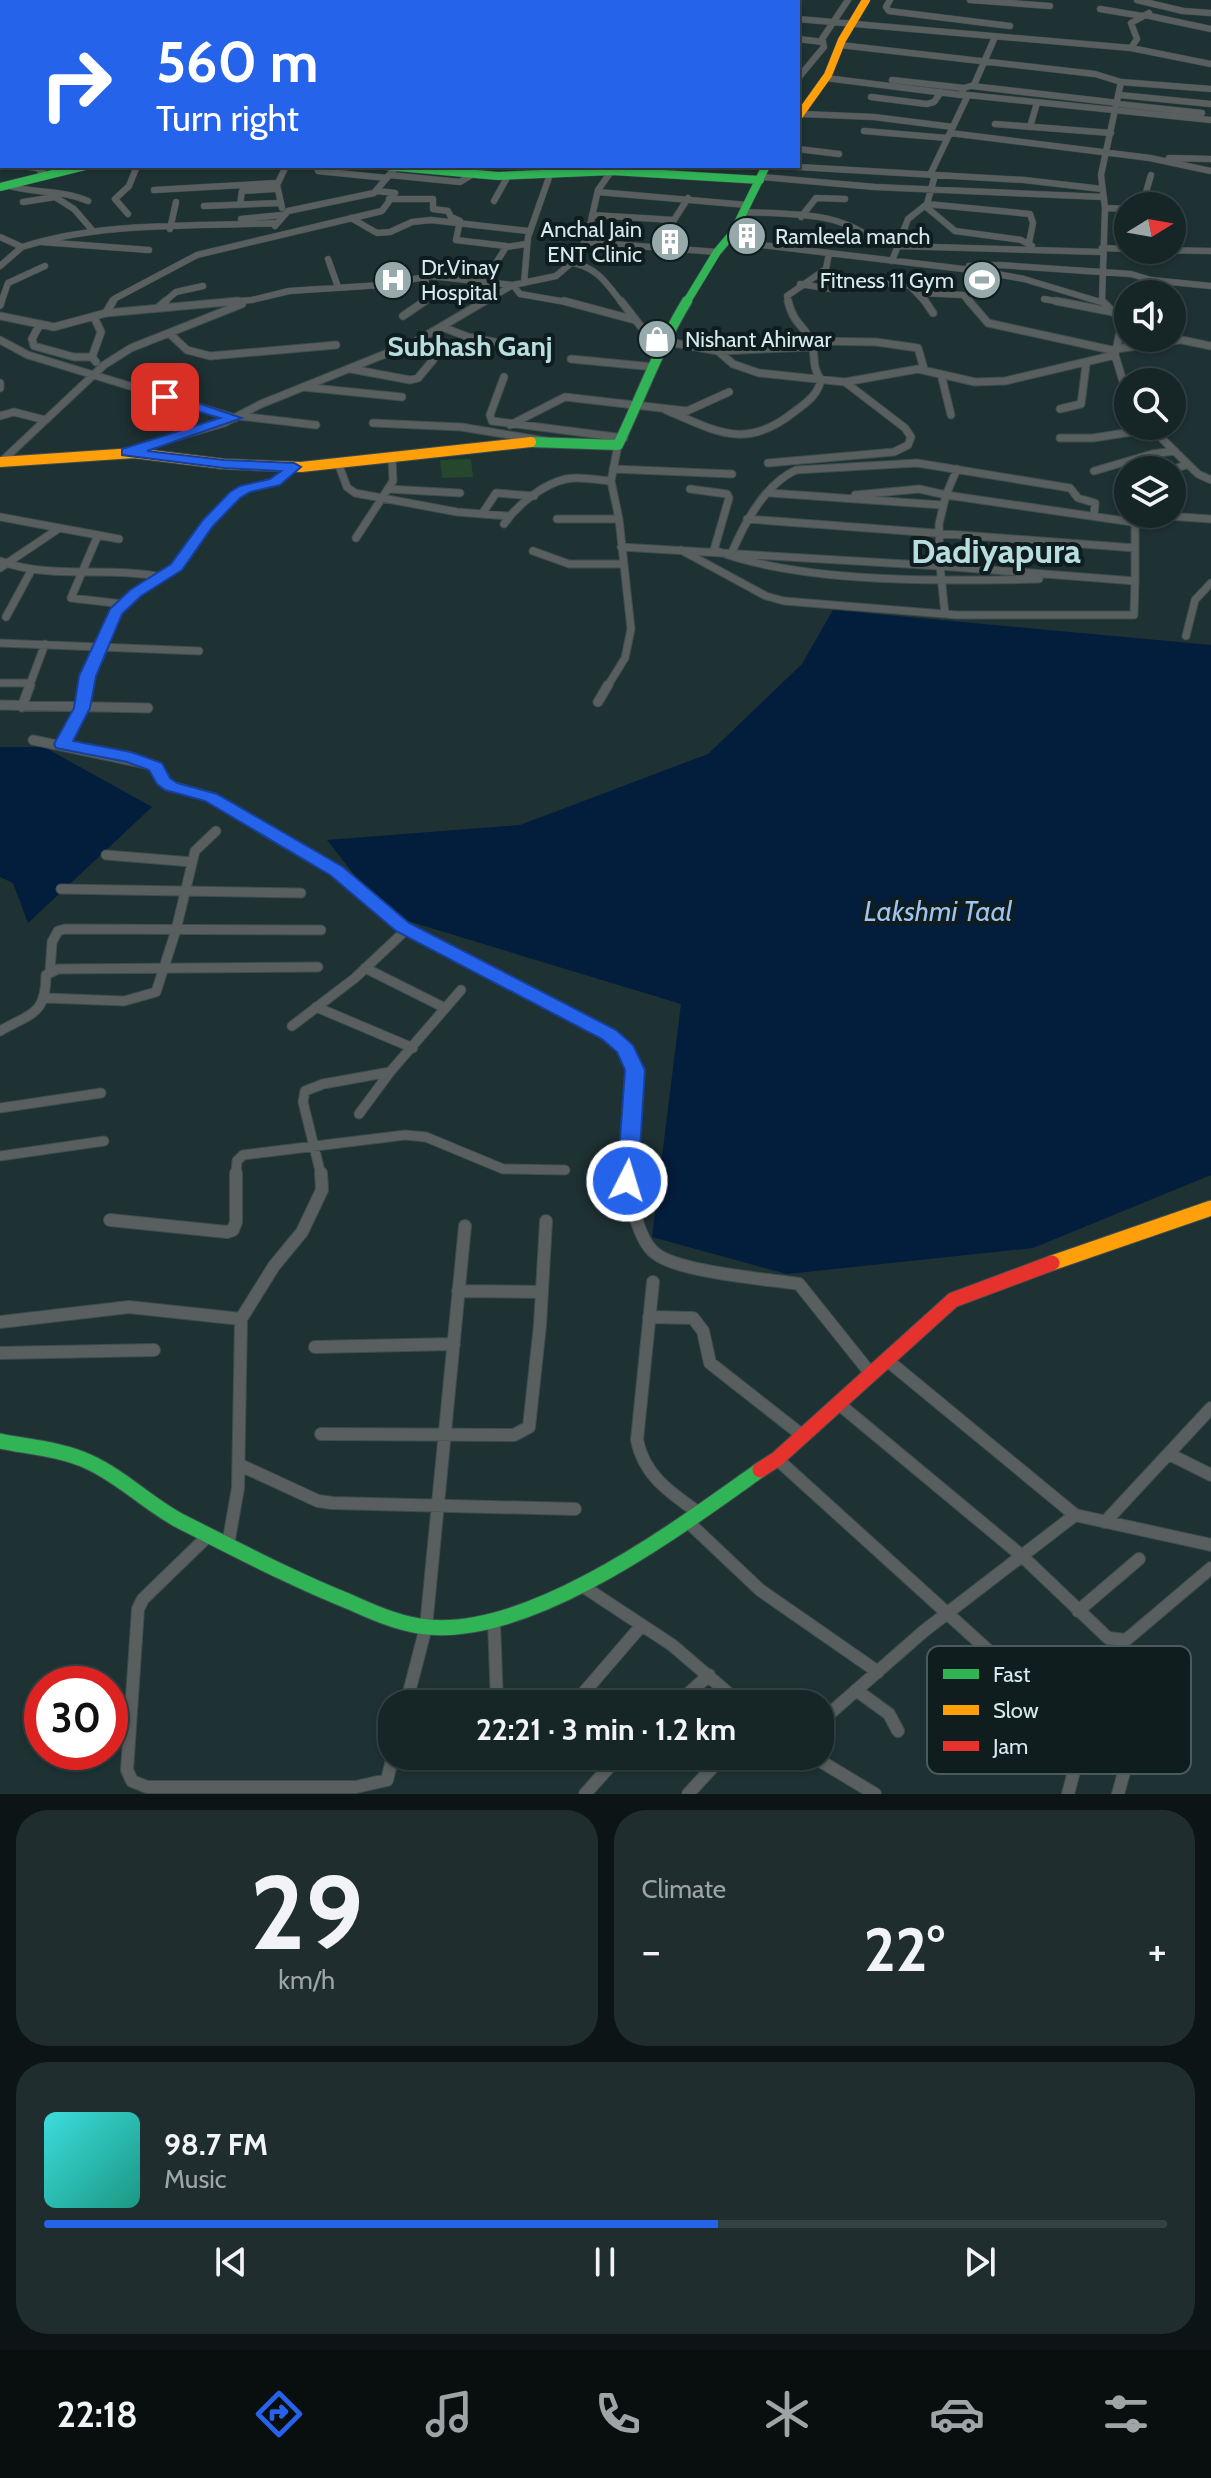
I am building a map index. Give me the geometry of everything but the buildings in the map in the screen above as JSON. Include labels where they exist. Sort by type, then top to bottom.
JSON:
[{"type":"main road","points":[[800,115],[828,76],[840,45],[866,0]]},
{"type":"main road","points":[[3,186],[76,168]]},
{"type":"main road","points":[[1,461],[127,452],[224,464],[294,467],[526,442],[621,442],[665,338],[717,252],[728,241],[762,174],[613,168],[552,169],[508,176],[391,170]]},
{"type":"main road","points":[[0,1441],[87,1461],[158,1510],[317,1590],[398,1621],[426,1627],[494,1621],[532,1609],[581,1585],[687,1521],[777,1459],[953,1300],[978,1288],[1211,1208]]},
{"type":"street","points":[[800,74],[825,46],[823,42],[831,21],[848,0]]},
{"type":"street","points":[[890,0],[886,7],[889,11],[1010,26]]},
{"type":"street","points":[[970,0],[1050,6]]},
{"type":"street","points":[[1137,0],[1155,6],[1211,13]]},
{"type":"street","points":[[1131,48],[1137,39],[1131,25],[1155,6]]},
{"type":"street","points":[[1100,9],[1211,29]]},
{"type":"street","points":[[800,19],[1131,48],[1211,64]]},
{"type":"street","points":[[892,261],[908,219],[926,205],[933,175],[964,93],[972,86],[995,37]]},
{"type":"street","points":[[800,39],[823,42]]},
{"type":"street","points":[[840,45],[1095,74],[1121,82],[1211,89]]},
{"type":"street","points":[[828,76],[964,93]]},
{"type":"street","points":[[828,76],[1037,103],[1211,114]]},
{"type":"street","points":[[1102,301],[1105,208],[1101,175],[1121,82]]},
{"type":"street","points":[[972,86],[1211,120]]},
{"type":"street","points":[[871,97],[927,104],[934,102],[941,92]]},
{"type":"street","points":[[1120,95],[1211,104]]},
{"type":"street","points":[[1030,127],[1037,103]]},
{"type":"street","points":[[800,115],[874,117],[950,133],[1158,159],[1211,171]]},
{"type":"street","points":[[995,124],[1111,133]]},
{"type":"street","points":[[864,131],[950,133]]},
{"type":"street","points":[[800,149],[839,154]]},
{"type":"street","points":[[1158,159],[1211,159]]},
{"type":"street","points":[[800,167],[1024,180],[1102,189]]},
{"type":"street","points":[[37,168],[46,175]]},
{"type":"street","points":[[128,214],[115,199],[129,186],[136,168]]},
{"type":"street","points":[[275,235],[272,230],[283,214],[278,186],[285,168]]},
{"type":"street","points":[[317,168],[328,174],[391,170]]},
{"type":"street","points":[[0,316],[54,327],[106,313],[252,300],[289,291],[382,285],[425,278],[463,278],[513,285],[550,279],[573,263],[584,242],[598,192],[613,168]]},
{"type":"street","points":[[524,283],[530,219],[552,169]]},
{"type":"street","points":[[377,191],[391,170]]},
{"type":"street","points":[[762,174],[931,189],[1103,197]]},
{"type":"street","points":[[1146,192],[1151,175]]},
{"type":"street","points":[[494,201],[508,176]]},
{"type":"street","points":[[154,190],[235,183],[278,186]]},
{"type":"street","points":[[3,186],[68,191],[88,201]]},
{"type":"street","points":[[240,205],[242,191],[278,186]]},
{"type":"street","points":[[106,313],[114,299],[175,264],[205,252],[382,211],[395,193],[377,191],[283,214],[168,228]]},
{"type":"street","points":[[598,192],[688,198],[801,217],[840,224],[868,234],[870,238]]},
{"type":"street","points":[[23,202],[55,197],[74,209],[93,231]]},
{"type":"street","points":[[592,215],[674,220],[688,198]]},
{"type":"street","points":[[801,217],[816,198],[845,199]]},
{"type":"street","points":[[389,199],[433,199],[433,209],[448,211],[451,217],[460,221]]},
{"type":"street","points":[[168,228],[176,202]]},
{"type":"street","points":[[204,206],[280,203]]},
{"type":"street","points":[[926,205],[952,230]]},
{"type":"street","points":[[926,205],[1030,214],[1033,223],[1029,243]]},
{"type":"street","points":[[1105,208],[1114,208]]},
{"type":"street","points":[[351,218],[370,231],[389,233],[414,222],[460,221],[528,231]]},
{"type":"street","points":[[460,221],[455,237],[459,241],[506,246],[526,244]]},
{"type":"street","points":[[0,266],[22,247],[93,231],[277,223]]},
{"type":"street","points":[[937,229],[1029,243],[1038,250]]},
{"type":"street","points":[[829,234],[984,249],[1114,250]]},
{"type":"street","points":[[0,237],[22,247]]},
{"type":"street","points":[[728,241],[1024,279],[1102,301],[1113,312]]},
{"type":"street","points":[[38,242],[149,250]]},
{"type":"street","points":[[584,242],[717,252]]},
{"type":"street","points":[[496,263],[506,246]]},
{"type":"street","points":[[983,265],[984,249]]},
{"type":"street","points":[[1186,251],[1211,251]]},
{"type":"street","points":[[666,410],[714,430],[747,437],[789,416],[818,393],[821,380],[813,368],[811,344],[789,312],[788,293],[826,269],[829,253]]},
{"type":"street","points":[[328,259],[338,287]]},
{"type":"street","points":[[573,263],[589,266],[597,272],[645,330],[665,338],[718,351],[876,342],[918,348],[924,369]]},
{"type":"street","points":[[945,267],[983,265],[1102,272],[1211,286]]},
{"type":"street","points":[[0,305],[8,283],[45,266]]},
{"type":"street","points":[[403,316],[428,299],[425,278]]},
{"type":"street","points":[[800,284],[831,289],[843,284],[873,282],[910,286],[933,313]]},
{"type":"street","points":[[513,285],[520,294],[552,298],[635,320]]},
{"type":"street","points":[[127,452],[237,417],[261,404],[351,369],[442,327],[513,285]]},
{"type":"street","points":[[158,308],[176,292],[203,286]]},
{"type":"street","points":[[919,293],[963,295],[988,323],[1114,352]]},
{"type":"street","points":[[1044,299],[1113,312]]},
{"type":"street","points":[[1,461],[66,403],[91,374],[131,348],[252,300]]},
{"type":"street","points":[[92,357],[102,337],[100,323],[94,317]]},
{"type":"street","points":[[40,324],[32,339],[34,346],[74,357],[92,357],[102,367]]},
{"type":"street","points":[[442,327],[468,337],[520,347]]},
{"type":"street","points":[[170,334],[187,350],[210,356],[336,345]]},
{"type":"street","points":[[0,340],[28,355],[237,417],[316,425]]},
{"type":"street","points":[[1186,341],[1211,346]]},
{"type":"street","points":[[718,351],[733,364],[759,373],[845,382],[924,369],[975,382],[1005,381],[1055,367],[1086,365],[1116,352],[1120,368]]},
{"type":"street","points":[[571,359],[654,367]]},
{"type":"street","points":[[351,369],[410,380],[418,378],[433,360]]},
{"type":"street","points":[[1060,409],[1081,404],[1086,365]]},
{"type":"street","points":[[941,374],[951,415]]},
{"type":"street","points":[[504,377],[490,419],[510,425],[621,442],[611,481],[619,519],[630,613],[629,643],[625,658],[598,702]]},
{"type":"street","points":[[768,463],[894,452],[905,448],[911,437],[905,428],[845,382]]},
{"type":"street","points":[[303,387],[402,397]]},
{"type":"street","points":[[510,425],[565,397],[690,411],[729,392]]},
{"type":"street","points":[[0,416],[14,412],[45,420]]},
{"type":"street","points":[[373,423],[524,435],[554,443]]},
{"type":"street","points":[[1060,438],[1093,438],[1114,434]]},
{"type":"street","points":[[1164,440],[1202,478],[1211,480]]},
{"type":"street","points":[[1094,471],[1152,454],[1175,451]]},
{"type":"street","points":[[356,538],[394,478],[392,457]]},
{"type":"street","points":[[338,463],[342,478],[351,491],[460,493]]},
{"type":"street","points":[[732,552],[747,519],[788,472],[796,470],[905,463],[957,469],[1070,488],[1078,498],[1095,503],[1094,516]]},
{"type":"street","points":[[62,744],[82,708],[88,676],[115,612],[183,560],[208,523],[235,495],[245,489],[275,482],[294,467]]},
{"type":"street","points":[[613,469],[732,474]]},
{"type":"street","points":[[945,614],[943,566],[936,534],[942,505],[957,469]]},
{"type":"street","points":[[386,493],[506,520],[534,496],[567,479],[611,481]]},
{"type":"street","points":[[690,489],[723,492],[729,498],[714,550]]},
{"type":"street","points":[[678,548],[775,599],[945,614],[1134,615],[1136,534],[1132,522],[919,489],[833,497]]},
{"type":"street","points":[[482,514],[493,495],[499,492],[534,496]]},
{"type":"street","points":[[770,493],[942,505]]},
{"type":"street","points":[[0,517],[119,539]]},
{"type":"street","points":[[1186,517],[1211,519]]},
{"type":"street","points":[[557,519],[619,519]]},
{"type":"street","points":[[747,519],[1135,548]]},
{"type":"street","points":[[2,564],[58,529]]},
{"type":"street","points":[[98,535],[71,598],[123,604]]},
{"type":"street","points":[[621,547],[714,550],[1135,581]]},
{"type":"street","points":[[714,550],[737,559],[779,568],[943,580],[1070,577]]},
{"type":"street","points":[[533,551],[569,564],[624,564]]},
{"type":"street","points":[[2,564],[32,569],[141,572],[161,577]]},
{"type":"street","points":[[6,617],[32,569]]},
{"type":"street","points":[[1186,636],[1191,608],[1198,595],[1211,583]]},
{"type":"street","points":[[0,643],[199,651]]},
{"type":"street","points":[[22,707],[45,644]]},
{"type":"street","points":[[0,683],[30,683]]},
{"type":"street","points":[[0,705],[148,708]]},
{"type":"street","points":[[33,740],[131,757],[156,766],[163,781],[171,786],[211,797],[336,871],[407,929],[609,1034],[626,1049],[635,1070],[628,1193],[647,1245],[656,1255],[681,1265],[799,1284],[871,1374]]},
{"type":"street","points":[[46,998],[114,1001],[150,996],[159,985],[195,851],[216,831]]},
{"type":"street","points":[[106,855],[192,862]]},
{"type":"street","points":[[61,889],[301,893]]},
{"type":"street","points":[[292,1026],[365,968],[407,929]]},
{"type":"street","points":[[0,1031],[41,1007],[46,998],[45,981],[50,971],[52,942],[58,931],[321,930]]},
{"type":"street","points":[[50,971],[65,968],[318,967]]},
{"type":"street","points":[[365,968],[445,1008]]},
{"type":"street","points":[[359,1114],[390,1072],[461,990]]},
{"type":"street","points":[[316,1007],[413,1048]]},
{"type":"street","points":[[228,1545],[240,1465],[241,1319],[274,1266],[302,1232],[319,1200],[321,1172],[303,1102],[305,1091],[323,1084],[390,1072]]},
{"type":"street","points":[[0,1108],[101,1093]]},
{"type":"street","points":[[110,1220],[227,1232],[233,1230],[236,1222],[237,1161],[251,1152],[413,1135],[503,1169],[565,1170]]},
{"type":"street","points":[[0,1156],[104,1141]]},
{"type":"street","points":[[321,1434],[514,1435],[529,1427],[546,1221]]},
{"type":"street","points":[[410,1690],[426,1627],[465,1226]]},
{"type":"street","points":[[653,1282],[638,1455],[655,1479],[699,1513]]},
{"type":"street","points":[[458,1291],[542,1292]]},
{"type":"street","points":[[0,1322],[129,1307],[241,1319]]},
{"type":"street","points":[[649,1317],[693,1318],[703,1331],[710,1363],[803,1436]]},
{"type":"street","points":[[315,1347],[454,1344]]},
{"type":"street","points":[[0,1353],[154,1350]]},
{"type":"street","points":[[887,1360],[1075,1515],[1211,1545]]},
{"type":"street","points":[[839,1404],[1022,1556],[1108,1638],[1126,1640],[1211,1568]]},
{"type":"street","points":[[1105,1522],[1211,1408]]},
{"type":"street","points":[[1169,1454],[1211,1475]]},
{"type":"street","points":[[777,1459],[986,1646]]},
{"type":"street","points":[[240,1465],[318,1501],[438,1508],[575,1509]]},
{"type":"street","points":[[834,1710],[949,1612],[1075,1515]]},
{"type":"street","points":[[687,1521],[760,1590],[878,1672]]},
{"type":"street","points":[[209,1535],[143,1599],[138,1609],[127,1770],[131,1781],[136,1786],[147,1787],[230,1785],[327,1791],[385,1787]]},
{"type":"street","points":[[1078,1611],[1139,1559]]},
{"type":"street","points":[[581,1585],[672,1645],[726,1690]]},
{"type":"street","points":[[494,1621],[496,1690]]},
{"type":"street","points":[[586,1690],[642,1625]]},
{"type":"street","points":[[692,1690],[709,1675]]},
{"type":"street","points":[[856,1690],[889,1714],[898,1731]]},
{"type":"street","points":[[834,1769],[875,1794]]},
{"type":"street","points":[[585,1794],[606,1770]]},
{"type":"street","points":[[688,1794],[710,1770]]},
{"type":"street","points":[[1068,1794],[1073,1774]]},
{"type":"street","points":[[1118,1794],[1124,1774]]},
{"type":"green space","points":[[471,459],[473,477],[442,478],[440,460]]},
{"type":"water","name":"Lakshmi Taal","points":[[833,610],[1211,645],[1211,1175],[1033,1248],[787,1274],[652,1237],[681,1004],[385,914],[327,840],[520,825],[708,754],[802,664]]},
{"type":"water","points":[[0,747],[44,747],[152,807],[28,923],[13,883],[0,877]]},
{"type":"traffic: fast","points":[[0,187],[77,168]]},
{"type":"traffic: fast","points":[[408,168],[498,176],[612,171],[760,180]]},
{"type":"traffic: fast","points":[[531,442],[618,445],[651,377],[663,341],[717,252],[733,233],[765,168]]},
{"type":"traffic: fast","points":[[0,1441],[89,1462],[164,1512],[267,1565],[377,1613],[425,1627],[467,1625],[511,1615],[556,1597],[645,1548],[760,1470]]},
{"type":"traffic: slow","points":[[800,114],[828,75],[842,40],[866,0]]},
{"type":"traffic: slow","points":[[0,462],[134,453],[224,464],[301,467],[531,442]]},
{"type":"traffic: slow","points":[[1052,1263],[1211,1208]]},
{"type":"traffic: jam","points":[[760,1470],[777,1459],[953,1300],[1052,1263]]},
{"type":"place","name":"Ramleela manch","points":[[747,236]]},
{"type":"place","name":"Anchal Jain ENT Clinic","points":[[670,242]]},
{"type":"place","name":"Dr.Vinay Hospital","points":[[393,280]]},
{"type":"place","name":"Fitness 11 Gym","points":[[982,280]]},
{"type":"place","name":"Nishant Ahirwar","points":[[657,339]]},
{"type":"district","name":"Subhash Ganj","points":[[470,346]]},
{"type":"district","name":"Dadiyapura","points":[[996,551]]},
{"type":"route","points":[[165,397],[235,418],[127,452],[224,464],[294,467],[271,484],[241,490],[208,523],[176,567],[120,606],[99,646],[88,676],[82,708],[62,744],[131,757],[156,766],[163,781],[171,786],[211,797],[336,871],[402,927],[609,1034],[626,1049],[635,1070],[627,1181]]}]
